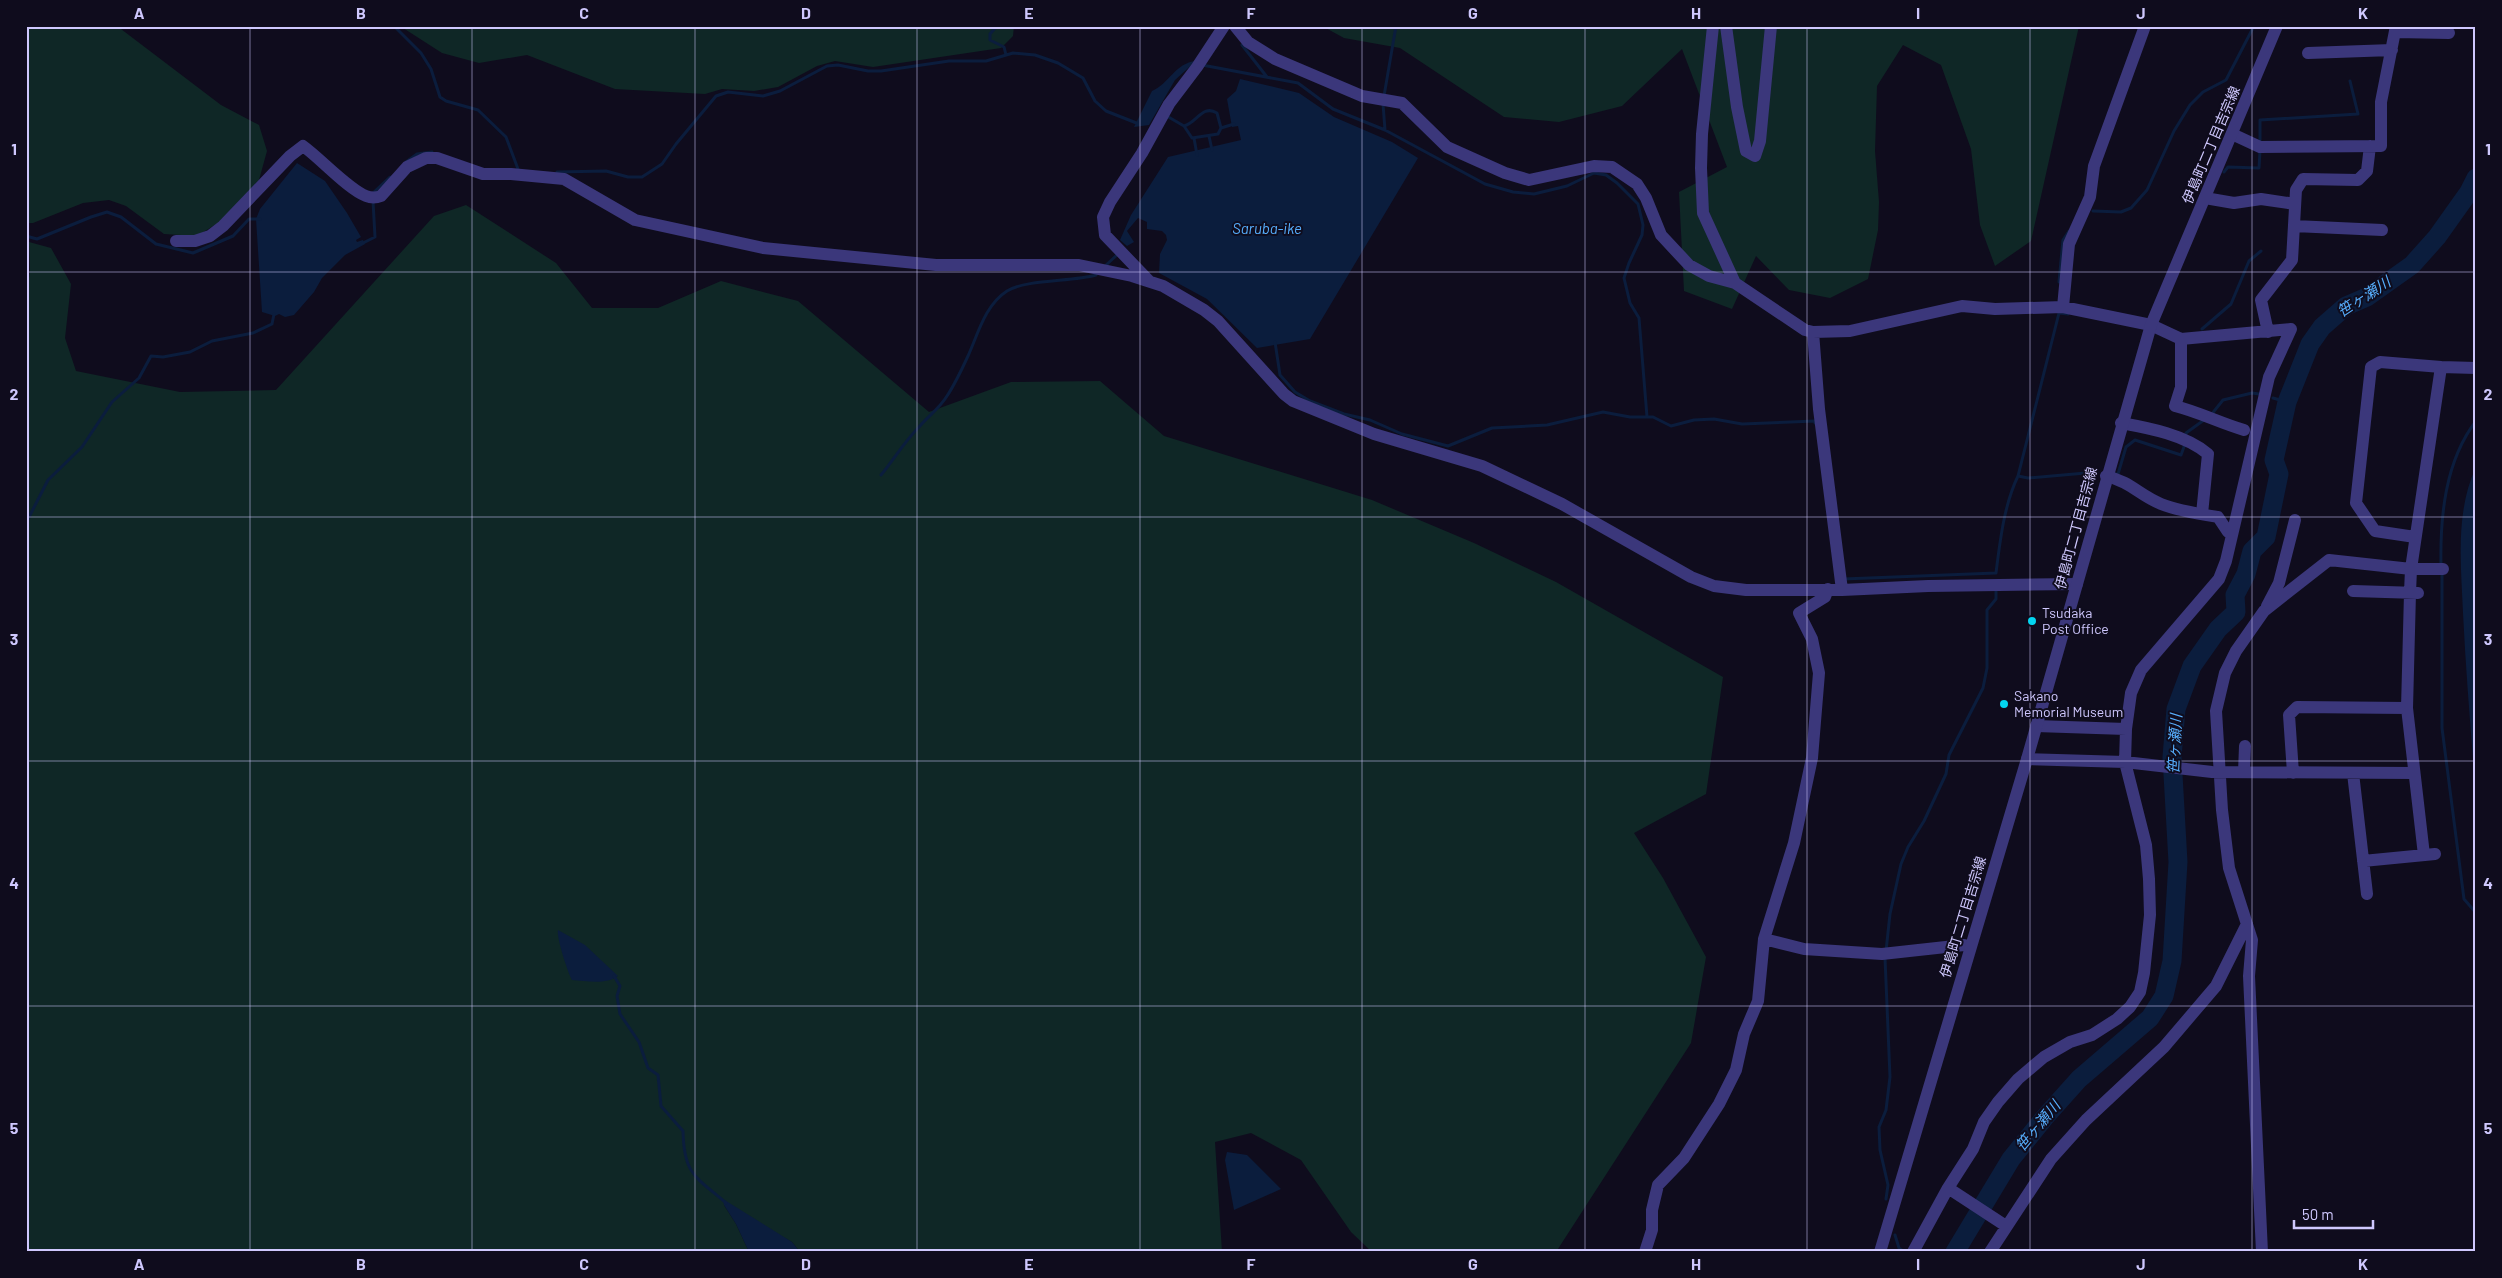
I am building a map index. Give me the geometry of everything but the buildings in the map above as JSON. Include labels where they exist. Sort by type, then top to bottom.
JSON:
[{"type":"street","points":[[1713,26],[1702,134],[1701,168],[1704,213],[1735,283]]},
{"type":"street","points":[[1726,26],[1737,107],[1746,151],[1755,156],[1760,141],[1771,26]]},
{"type":"street","points":[[2063,307],[2069,244],[2090,197],[2094,166],[2145,26]]},
{"type":"street","name":"伊島町二丁目吉宗線","points":[[1880,1252],[2027,759],[2121,423],[2151,325],[2277,26]]},
{"type":"street","points":[[1149,281],[1106,235],[1103,217],[1110,202],[1142,152],[1162,114],[1200,63],[1232,27],[1248,42],[1275,59],[1362,96],[1402,103],[1447,147],[1505,173],[1529,180],[1594,166],[1612,167],[1637,184],[1646,198],[1661,235],[1689,266],[1709,276],[1735,283],[1806,330],[1813,332],[1850,331],[1962,306],[1995,308],[2063,307],[2151,325],[2182,339],[2291,329],[2268,377],[2226,561],[2219,579],[2141,670],[2131,693],[2126,729],[2125,762],[2146,845],[2149,879],[2150,916],[2140,992],[2130,1007],[2117,1019],[2092,1035],[2070,1042],[2044,1056],[2018,1079],[1984,1122],[1974,1149],[1948,1188],[1913,1252]]},
{"type":"street","points":[[2232,134],[2260,147],[2381,146],[2381,102],[2396,29],[2449,33]]},
{"type":"street","points":[[2308,53],[2392,50]]},
{"type":"street","points":[[176,241],[195,241],[210,236],[223,226],[290,156],[303,146],[320,158],[359,193],[374,197],[407,167],[426,158],[437,158],[482,174],[511,174],[564,179],[636,220],[763,248],[936,265],[1079,265],[1149,281],[1183,296],[1211,315],[1284,394],[1305,408],[1408,445],[1482,466],[1562,504],[1615,536],[1703,582],[1729,589],[1746,590],[1828,589],[1841,582],[1997,585],[2077,584]]},
{"type":"street","points":[[2268,332],[2261,300],[2292,260],[2296,190],[2303,179],[2358,180],[2367,171],[2370,146]]},
{"type":"street","points":[[2204,198],[2234,203],[2261,200],[2295,204]]},
{"type":"street","points":[[2294,226],[2382,230]]},
{"type":"street","points":[[1813,332],[1819,409],[1841,582]]},
{"type":"street","points":[[2182,339],[2181,387],[2175,406],[2209,416],[2244,430]]},
{"type":"street","points":[[2416,537],[2374,531],[2356,503],[2371,367],[2380,362],[2476,368]]},
{"type":"street","points":[[2363,861],[2429,855],[2414,773],[2407,708],[2414,593],[2411,569],[2440,367]]},
{"type":"street","points":[[2121,423],[2197,445],[2208,454],[2202,514]]},
{"type":"street","points":[[2106,476],[2124,480],[2159,503],[2218,517],[2228,532],[2232,533]]},
{"type":"street","points":[[2262,1252],[2249,976],[2252,940],[2229,868],[2216,772],[2216,711],[2225,673],[2236,651],[2264,611],[2279,583],[2295,520]]},
{"type":"street","points":[[2264,611],[2329,560],[2411,569],[2441,569]]},
{"type":"street","points":[[1645,1252],[1652,1230],[1652,1210],[1658,1185],[1684,1158],[1719,1104],[1736,1070],[1744,1034],[1758,1001],[1764,939],[1794,844],[1812,758],[1819,673],[1812,639],[1799,613],[1825,597],[1828,589]]},
{"type":"street","points":[[2354,591],[2414,593]]},
{"type":"street","points":[[2293,773],[2289,715],[2297,707],[2407,708]]},
{"type":"street","points":[[2036,726],[2126,729]]},
{"type":"street","points":[[2244,772],[2245,746]]},
{"type":"street","points":[[2027,759],[2125,762],[2216,772],[2414,773]]},
{"type":"street","points":[[2353,772],[2367,894]]},
{"type":"street","points":[[1990,1252],[2004,1224],[2052,1159],[2086,1120],[2164,1047],[2216,986],[2246,924]]},
{"type":"street","points":[[1764,939],[1804,949],[1885,954],[1964,945],[1970,946]]},
{"type":"street","points":[[1948,1188],[2004,1224]]},
{"type":"green space","points":[[26,26],[117,26],[221,105],[259,125],[267,151],[259,180],[218,223],[197,236],[164,234],[126,206],[109,200],[83,203],[33,223],[26,223]]},
{"type":"green space","points":[[400,26],[1014,26],[1013,36],[1001,48],[873,67],[835,61],[817,66],[778,87],[754,91],[722,89],[705,94],[615,89],[527,55],[479,63],[442,53]]},
{"type":"green space","points":[[1322,26],[2079,26],[2031,241],[1995,266],[1980,225],[1971,149],[1941,65],[1903,45],[1877,86],[1875,151],[1879,202],[1878,230],[1868,279],[1830,298],[1789,290],[1756,256],[1732,309],[1684,291],[1679,192],[1727,167],[1682,49],[1622,106],[1559,122],[1504,117],[1400,48],[1344,38]]},
{"type":"green space","points":[[466,205],[556,263],[592,308],[658,308],[721,281],[798,301],[929,412],[1011,382],[1100,381],[1164,436],[1372,500],[1474,543],[1556,582],[1723,677],[1706,794],[1634,833],[1663,878],[1706,957],[1691,1043],[1556,1252],[1372,1252],[1351,1232],[1301,1160],[1251,1133],[1215,1142],[1222,1252],[800,1252],[792,1242],[724,1205],[736,1224],[749,1252],[26,1252],[26,307],[30,269],[29,242],[51,248],[71,284],[65,338],[76,371],[180,392],[276,390],[434,216]]},
{"type":"water","points":[[1196,61],[1175,80],[1149,125],[1134,127],[1152,91],[1163,84],[1177,70]]},
{"type":"water","name":"Saruba-ike","points":[[1240,79],[1299,93],[1334,117],[1392,142],[1418,158],[1310,339],[1257,348],[1207,299],[1159,273],[1160,254],[1167,240],[1166,235],[1162,231],[1147,229],[1147,222],[1138,218],[1127,231],[1134,242],[1127,246],[1120,240],[1131,215],[1168,157],[1241,140],[1238,126],[1232,127],[1227,99],[1236,91]]},
{"type":"water","points":[[297,163],[325,181],[361,237],[356,240],[357,242],[363,240],[365,244],[345,255],[322,278],[314,292],[294,315],[285,317],[279,314],[275,316],[262,312],[256,219],[260,209]]},
{"type":"water","points":[[2476,467],[2476,795],[2463,613],[2461,538],[2465,502],[2469,484]]},
{"type":"water","points":[[558,930],[585,945],[618,976],[608,981],[589,982],[572,980],[560,947]]},
{"type":"water","points":[[1227,1152],[1247,1155],[1281,1189],[1234,1210],[1225,1160]]},
{"type":"water","points":[[723,1199],[792,1242],[800,1252],[749,1252],[736,1224],[724,1205]]},
{"type":"waterway","points":[[394,26],[421,53],[431,69],[440,97],[446,101],[478,110],[506,137],[518,169]]},
{"type":"waterway","points":[[997,26],[990,34],[990,40],[1004,47],[1006,55]]},
{"type":"waterway","points":[[1384,96],[1396,26]]},
{"type":"waterway","points":[[2093,211],[2121,212],[2131,208],[2147,190],[2174,131],[2190,105],[2203,92],[2226,80],[2254,26]]},
{"type":"waterway","points":[[1242,45],[1267,77]]},
{"type":"waterway","points":[[557,172],[606,171],[628,177],[642,177],[662,164],[716,96],[728,92],[763,96],[780,91],[827,66],[838,65],[868,71],[881,71],[949,61],[986,61],[1013,53],[1035,55],[1058,63],[1083,78],[1095,101],[1106,111],[1139,124]]},
{"type":"waterway","points":[[1202,65],[1298,83],[1333,109],[1385,130],[1485,184],[1513,192],[1534,194],[1567,186],[1594,173],[1606,175],[1617,183],[1638,204],[1643,225],[1642,235],[1624,278],[1630,303],[1639,318],[1647,417]]},
{"type":"waterway","points":[[2260,140],[2260,120],[2358,114],[2350,81]]},
{"type":"waterway","points":[[1383,104],[1385,130]]},
{"type":"waterway","points":[[1184,126],[1203,112],[1212,111],[1217,113],[1221,128]]},
{"type":"waterway","points":[[1165,115],[1184,126],[1192,138],[1218,134],[1221,128],[1234,124]]},
{"type":"waterway","points":[[1209,136],[1212,150]]},
{"type":"waterway","points":[[1194,138],[1197,155]]},
{"type":"waterway","points":[[2224,172],[2228,167],[2259,168],[2260,151]]},
{"type":"waterway","points":[[406,162],[417,154],[432,152]]},
{"type":"waterway","points":[[373,193],[390,177]]},
{"type":"waterway","name":"笹ヶ瀬川","points":[[1955,1252],[2011,1159],[2045,1117],[2079,1079],[2150,1018],[2164,996],[2172,961],[2178,862],[2172,757],[2176,709],[2192,666],[2218,629],[2236,612],[2235,595],[2246,574],[2252,551],[2266,537],[2279,474],[2274,460],[2287,402],[2310,344],[2322,327],[2346,306],[2367,297],[2412,265],[2437,237],[2469,192],[2476,178]]},
{"type":"waterway","points":[[361,244],[375,237],[373,201]]},
{"type":"waterway","points":[[26,236],[37,239],[107,212],[121,217],[156,244],[193,253],[233,236],[249,219],[260,219]]},
{"type":"waterway","points":[[2059,282],[2063,240],[2069,231]]},
{"type":"waterway","points":[[2202,329],[2231,304],[2249,261],[2261,251]]},
{"type":"waterway","points":[[1105,266],[1117,255]]},
{"type":"waterway","points":[[881,475],[909,438],[941,405],[947,396],[956,381],[983,320],[999,297],[1007,291],[1026,284],[1096,275]]},
{"type":"waterway","points":[[2018,476],[2059,313],[2068,314]]},
{"type":"waterway","points":[[26,523],[48,480],[82,447],[112,402],[139,378],[151,356],[163,357],[190,352],[212,341],[253,333],[272,324],[274,314]]},
{"type":"waterway","points":[[1275,342],[1280,375],[1295,392],[1310,401],[1344,414],[1370,420],[1402,434],[1448,446],[1492,428],[1547,425],[1603,412],[1630,417],[1653,417],[1671,426],[1694,420],[1714,419],[1742,424],[1815,421],[1815,423]]},
{"type":"waterway","points":[[2211,415],[2223,400],[2252,393],[2259,394]]},
{"type":"waterway","points":[[2273,398],[2287,402]]},
{"type":"waterway","points":[[2186,437],[2186,433],[2204,420]]},
{"type":"waterway","points":[[2441,566],[2443,509],[2446,490],[2457,454],[2476,421]]},
{"type":"waterway","points":[[2115,474],[2118,474],[2126,447],[2135,440],[2181,455],[2185,444]]},
{"type":"waterway","points":[[1843,579],[1996,573],[2006,511],[2018,476],[2028,478],[2097,472]]},
{"type":"waterway","points":[[2442,572],[2442,728],[2464,899],[2476,913]]},
{"type":"waterway","points":[[1886,951],[1890,914],[1901,864],[1946,774],[1949,755],[1983,688],[1987,668],[1987,610],[1996,599],[1996,587]]},
{"type":"waterway","points":[[1885,958],[1890,1077],[1886,1110],[1879,1127],[1880,1150],[1888,1185],[1886,1199]]},
{"type":"waterway","points":[[614,976],[620,986],[617,996],[620,1014],[639,1042],[648,1068],[658,1075],[661,1106],[683,1131],[684,1146],[689,1166],[699,1180],[726,1203]]},
{"type":"waterway","points":[[1895,1235],[1899,1248],[1903,1251]]},
{"type":"place","name":"Tsudaka Post Office","points":[[2032,621]]},
{"type":"place","name":"Sakano Memorial Museum","points":[[2004,704]]}]
